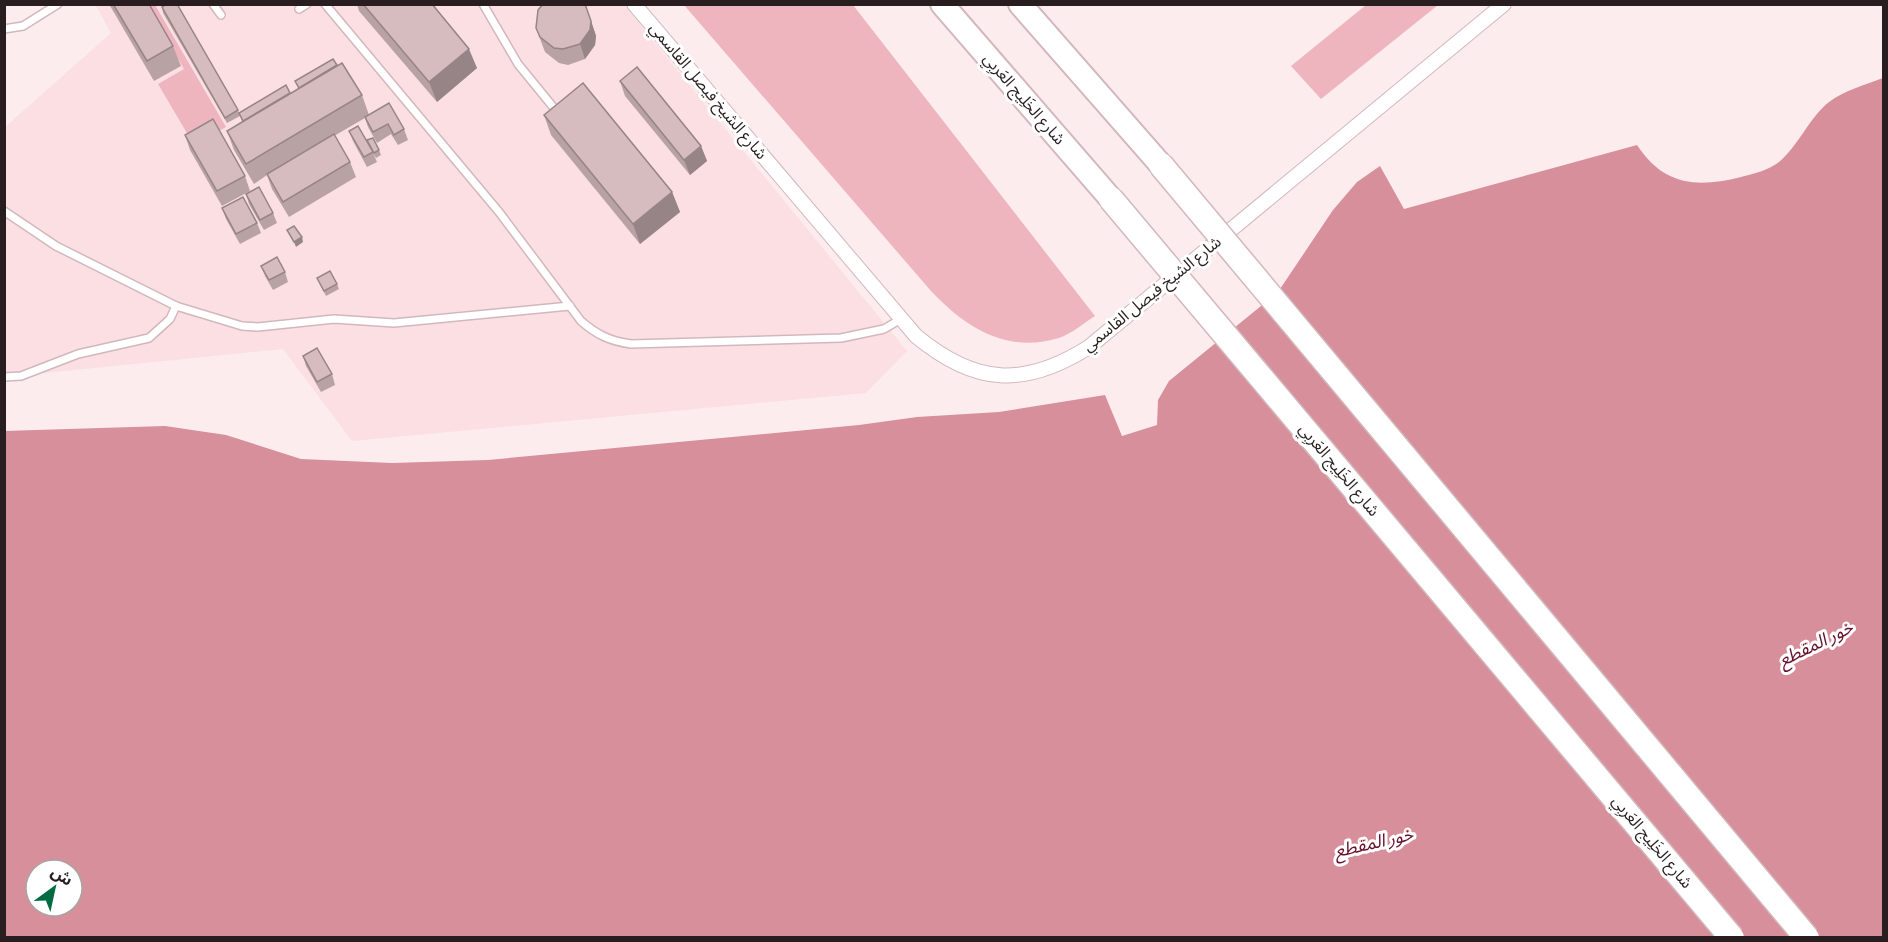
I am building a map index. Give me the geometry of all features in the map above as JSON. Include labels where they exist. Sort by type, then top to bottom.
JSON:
[{"type":"highway","name":"شارع الخَلِيج العَربِي","points":[[942,4],[1111,199],[1732,938]]},
{"type":"highway","points":[[1020,4],[1161,165],[1807,938]]},
{"type":"street","name":"شارع الشيخ فيصل القاسمي","points":[[634,4],[916,336],[941,357],[971,370],[1003,376],[1035,373],[1066,362],[1089,347],[1504,4]]},
{"type":"lane","points":[[4,29],[23,26],[58,4]]},
{"type":"lane","points":[[213,4],[221,15]]},
{"type":"lane","points":[[299,9],[307,4]]},
{"type":"lane","points":[[325,4],[509,225],[580,321],[595,334],[612,341],[631,344],[840,338],[884,329],[901,319]]},
{"type":"lane","points":[[483,4],[518,64],[562,117]]},
{"type":"lane","points":[[4,211],[56,246],[176,306],[225,323],[258,327],[334,319],[394,323],[570,306]]},
{"type":"lane","points":[[4,377],[21,376],[78,354],[149,338],[170,319],[176,306]]},
{"type":"shaded area","points":[[95,4],[624,5],[907,351],[866,393],[352,441],[283,349],[5,377],[5,127],[111,33]]},
{"type":"shaded area","points":[[147,5],[155,5],[226,127],[194,145],[158,84],[184,69]]},
{"type":"shaded area","points":[[684,5],[853,5],[1095,316],[1059,338],[1040,342],[1021,342],[1004,340],[988,334],[958,316],[931,291]]},
{"type":"shaded area","points":[[1366,5],[1438,5],[1321,99],[1291,66]]},
{"type":"water","name":"خور المقطع","points":[[1883,78],[1883,937],[5,937],[4,431],[165,426],[226,435],[301,459],[392,463],[488,460],[859,425],[917,417],[999,412],[1105,395],[1122,436],[1157,425],[1158,400],[1169,381],[1278,292],[1333,210],[1357,182],[1380,166],[1404,209],[1637,145],[1647,159],[1670,176],[1696,183],[1725,180],[1756,173],[1775,165],[1792,148],[1822,108],[1848,91]]},
{"type":"building","points":[[113,4],[149,4],[173,46],[147,61]]},
{"type":"building","points":[[167,4],[177,4],[238,110],[225,118],[162,7]]},
{"type":"building","points":[[363,4],[432,4],[469,49],[429,82]]},
{"type":"building","points":[[543,4],[585,4],[591,21],[590,30],[580,44],[563,49],[554,48],[540,37],[536,28],[538,10]]},
{"type":"building","points":[[333,59],[337,65],[299,88],[295,81]]},
{"type":"building","points":[[342,63],[362,95],[246,164],[227,131]]},
{"type":"building","points":[[637,67],[701,146],[684,160],[620,81]]},
{"type":"building","points":[[583,83],[672,192],[633,224],[544,115]]},
{"type":"building","points":[[286,85],[290,93],[243,121],[239,113]]},
{"type":"building","points":[[389,103],[404,129],[394,135],[388,124],[373,132],[365,117]]},
{"type":"building","points":[[213,119],[245,176],[217,191],[185,135]]},
{"type":"building","points":[[358,126],[373,152],[364,157],[349,131]]},
{"type":"building","points":[[334,134],[350,162],[283,202],[267,174]]},
{"type":"building","points":[[373,138],[379,150],[374,153],[367,140]]},
{"type":"building","points":[[259,187],[273,213],[260,220],[246,194]]},
{"type":"building","points":[[243,197],[257,223],[236,234],[222,208]]},
{"type":"building","points":[[294,226],[302,237],[294,242],[287,230]]},
{"type":"building","points":[[277,257],[285,272],[269,280],[261,266]]},
{"type":"building","points":[[330,271],[337,284],[324,291],[317,278]]},
{"type":"building","points":[[317,348],[332,374],[317,382],[303,356]]}]
